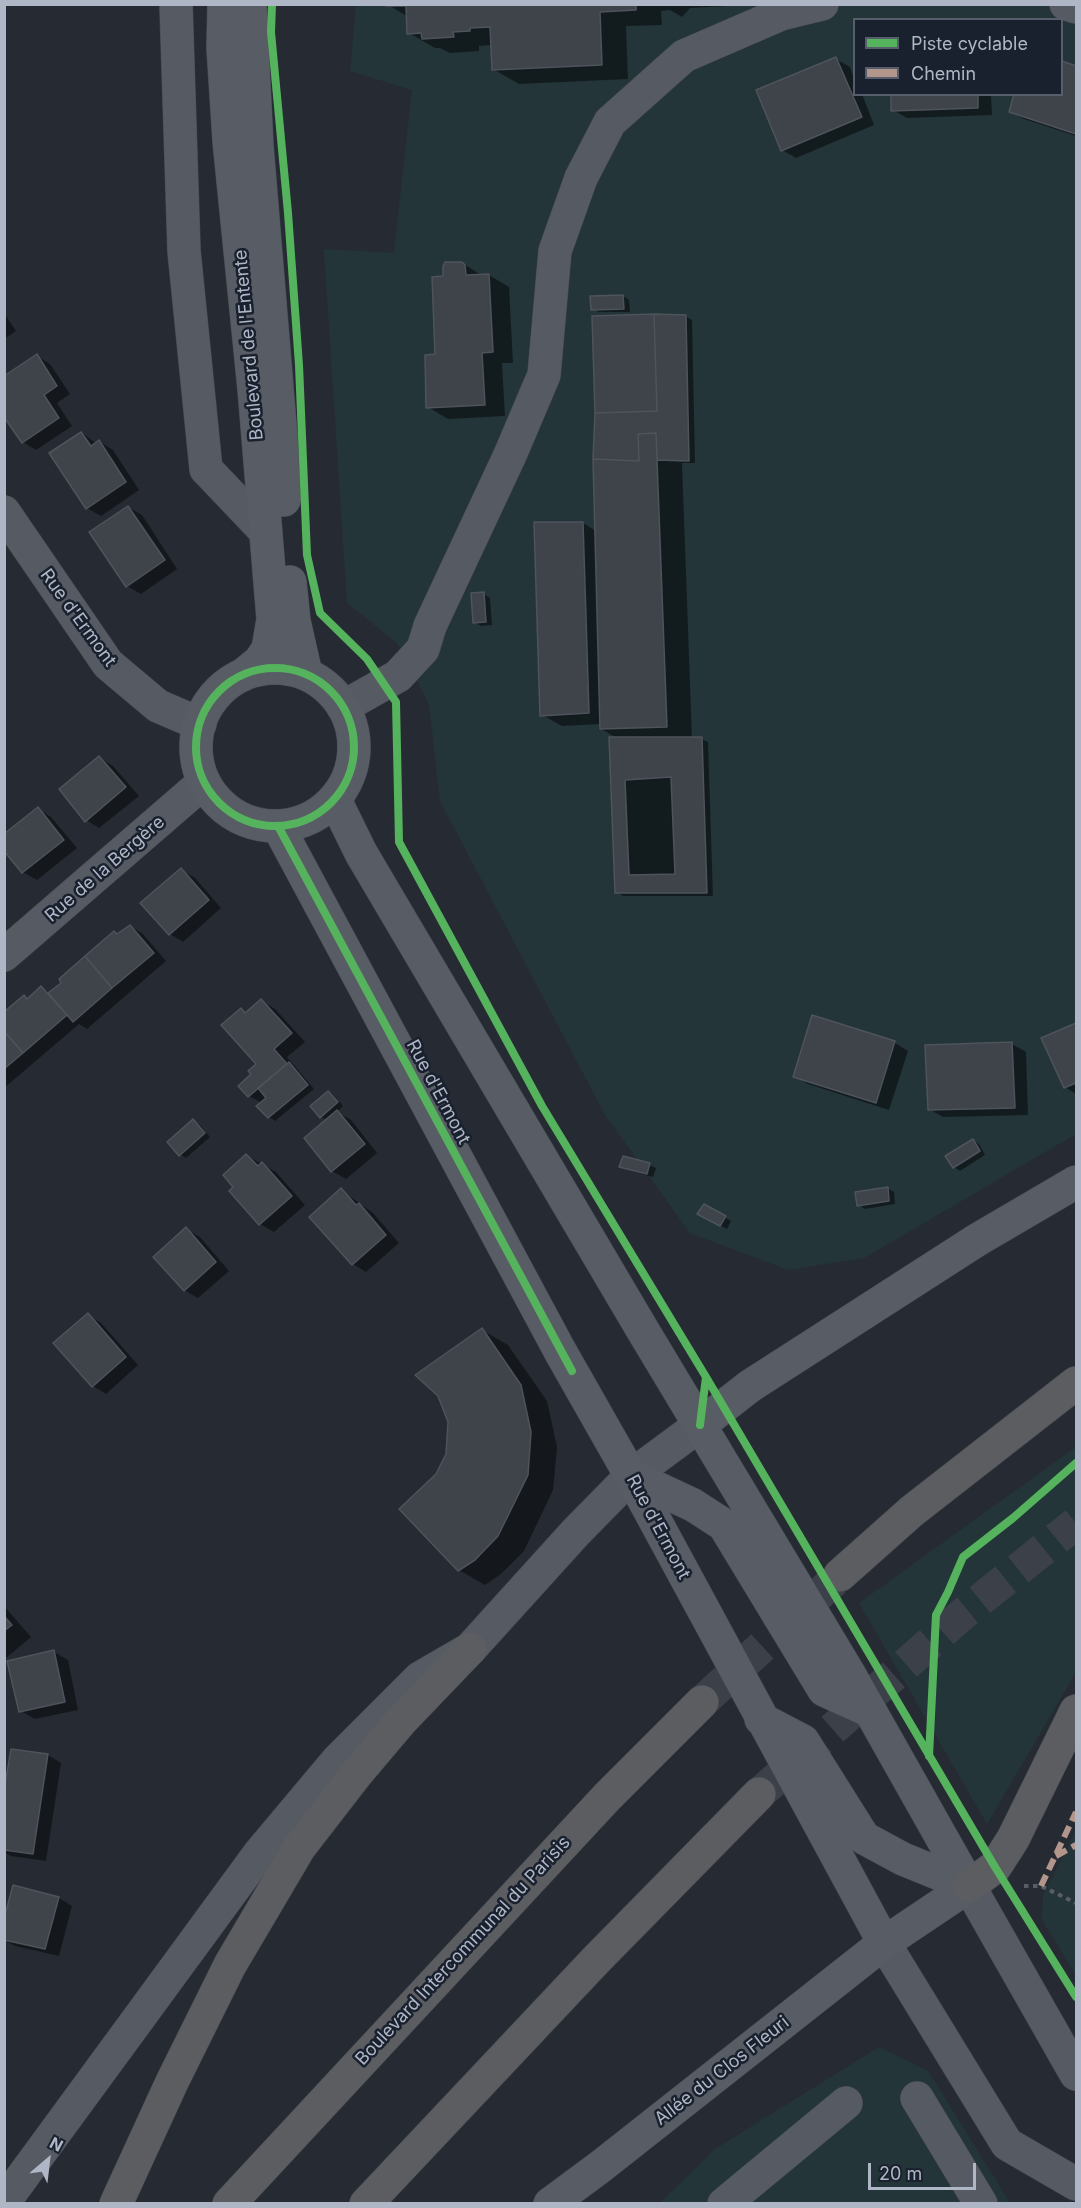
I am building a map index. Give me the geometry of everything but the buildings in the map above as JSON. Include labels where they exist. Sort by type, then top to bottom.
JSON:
[{"type":"highway","points":[[840,1575],[912,1511],[1077,1383]]},
{"type":"highway","points":[[116,2204],[172,2082],[230,1965],[299,1848],[401,1721],[470,1649]]},
{"type":"highway","name":"Boulevard Intercommunal du Parisis","points":[[228,2204],[599,1805],[702,1702]]},
{"type":"highway","points":[[969,1886],[995,1867],[1013,1839],[1077,1712]]},
{"type":"highway","points":[[366,2204],[595,1961],[759,1794]]},
{"type":"main road","name":"Boulevard de l'Entente","points":[[224,4],[223,48],[229,141],[254,389],[273,618],[268,649],[260,661],[243,675]]},
{"type":"main road","name":"Boulevard de l'Entente","points":[[250,4],[257,146],[281,436],[286,545],[294,621],[306,674]]},
{"type":"main road","points":[[264,669],[285,669],[306,674],[327,687],[343,707],[353,730],[354,755],[348,779],[335,800],[318,814],[300,823],[278,826],[256,824],[234,815],[217,801],[204,782],[198,763],[196,743],[200,724],[209,704],[224,687],[243,675],[264,669]]},
{"type":"main road","points":[[335,800],[361,854],[870,1711],[969,1886]]},
{"type":"main road","name":"Rue d'Ermont","points":[[278,826],[560,1351],[884,1943]]},
{"type":"main road","points":[[700,1425],[760,1380],[977,1240],[1077,1182]]},
{"type":"main road","points":[[630,1476],[693,1505],[724,1524],[824,1690],[870,1711]]},
{"type":"main road","points":[[761,1719],[803,1741],[864,1838],[903,1859],[969,1886]]},
{"type":"main road","name":"Allée du Clos Fleuri","points":[[600,2167],[884,1943],[969,1886]]},
{"type":"main road","points":[[550,2204],[600,2167]]},
{"type":"street","points":[[176,4],[184,251],[206,469],[265,531]]},
{"type":"street","points":[[343,707],[398,676],[423,649],[430,626],[510,455],[544,375],[555,251],[581,178],[610,122],[684,56],[781,15],[822,4]]},
{"type":"street","points":[[1066,4],[1077,7]]},
{"type":"street","name":"Rue d'Ermont","points":[[4,512],[108,664],[158,706],[200,724]]},
{"type":"street","name":"Rue de la Bergère","points":[[4,955],[204,782]]},
{"type":"street","points":[[4,2202],[259,1854],[337,1761],[420,1678],[470,1649],[630,1476],[700,1425]]},
{"type":"street","points":[[969,1886],[1077,2074]]},
{"type":"street","points":[[884,1943],[1007,2144],[1077,2184]]},
{"type":"street","points":[[917,2098],[981,2204]]},
{"type":"street","points":[[724,2204],[846,2103]]},
{"type":"street","name":"Allée du Clos Fleuri","points":[[565,2204],[600,2167]]},
{"type":"shaded area","points":[[356,5],[1076,5],[1076,1134],[864,1258],[788,1270],[690,1233],[605,1115],[440,801],[429,704],[398,644],[347,603],[324,249],[394,253],[412,90],[350,71]]},
{"type":"shaded area","points":[[1076,1447],[1076,1672],[987,1824],[859,1603]]},
{"type":"shaded area","points":[[1076,1830],[1076,1975],[1042,1920],[1043,1896]]},
{"type":"shaded area","points":[[879,2047],[928,2071],[1010,2203],[659,2204],[715,2149]]},
{"type":"tunnel","points":[[759,1794],[964,1613],[1076,1523]]},
{"type":"tunnel","points":[[702,1702],[840,1575]]},
{"type":"marked path","points":[[1041,1886],[1076,1812]]},
{"type":"marked path","points":[[1056,1856],[1076,1845]]},
{"type":"cycle path","points":[[272,4],[271,32],[299,365],[307,555],[320,613],[367,659],[396,702],[399,842],[542,1106],[706,1377],[700,1425]]},
{"type":"cycle path","points":[[275,668],[305,674],[319,681],[331,691],[341,703],[348,717],[354,747],[348,777],[341,791],[331,803],[319,813],[305,820],[275,826],[245,820],[231,813],[219,803],[209,791],[202,777],[196,747],[202,717],[209,703],[219,691],[231,681],[245,674],[275,668]]},
{"type":"cycle path","points":[[278,826],[572,1371]]},
{"type":"cycle path","points":[[706,1377],[995,1867],[1076,1997]]},
{"type":"cycle path","points":[[929,1756],[936,1615],[963,1557],[1013,1518],[1076,1463]]}]
